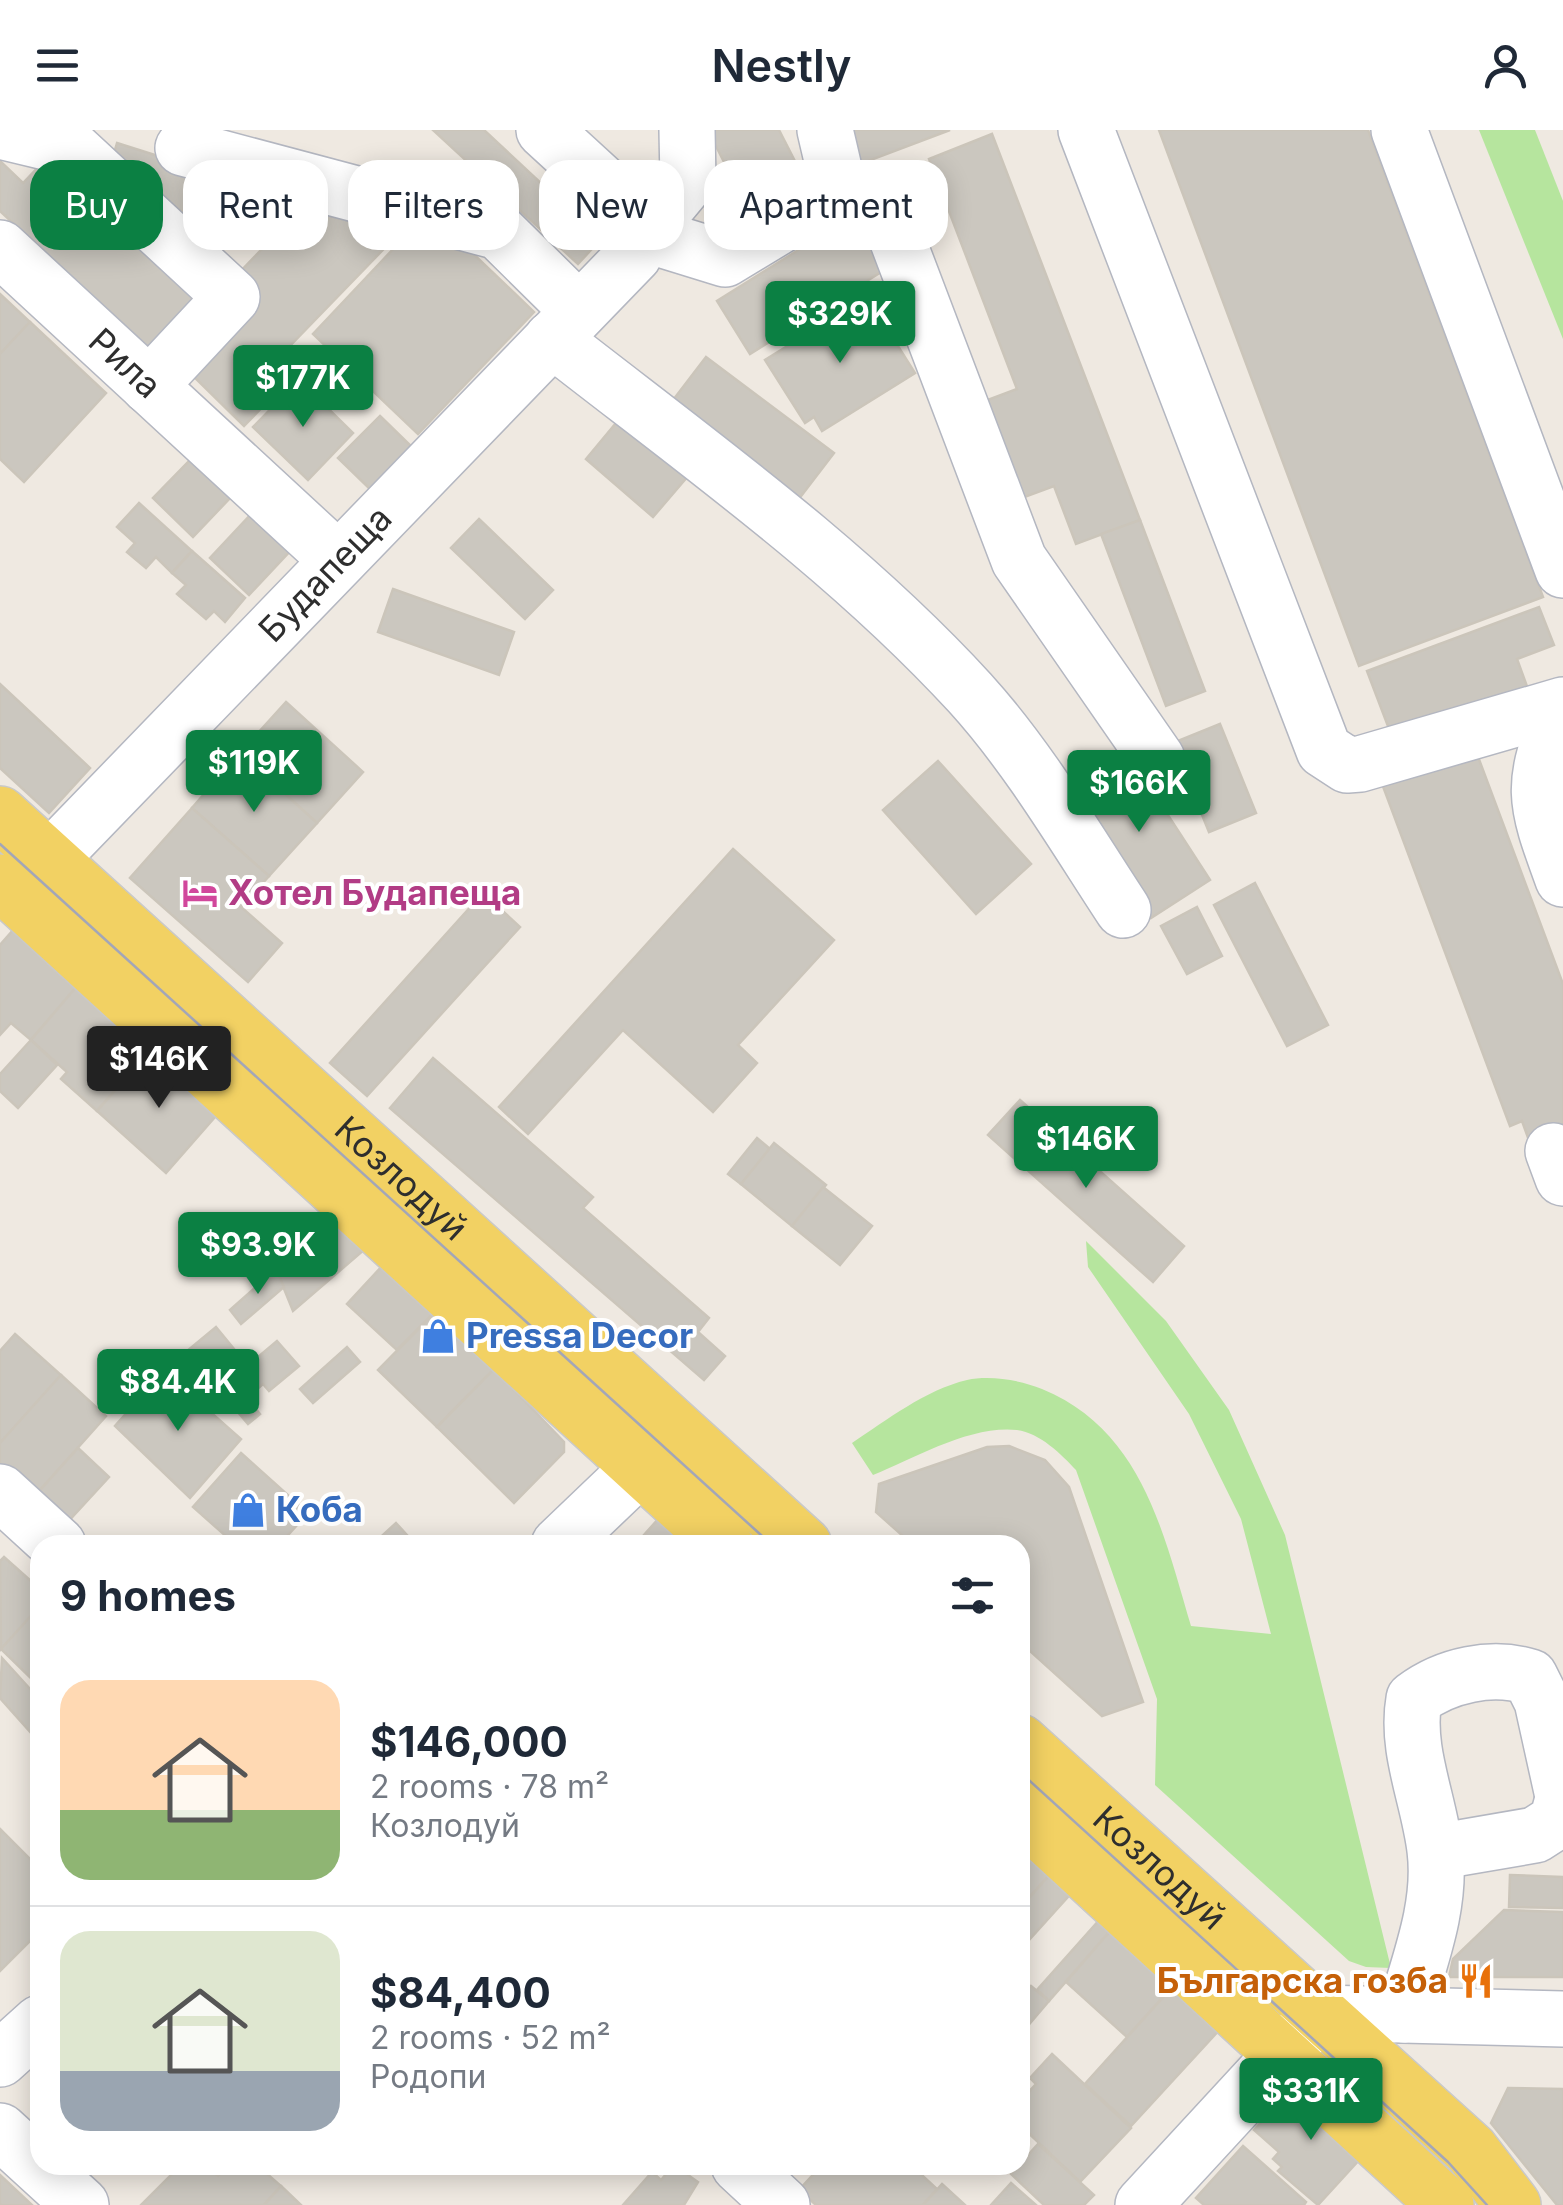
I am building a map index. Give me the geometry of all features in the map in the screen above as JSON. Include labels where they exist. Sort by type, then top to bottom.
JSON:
[{"type":"main road","name":"Козлодуй","points":[[0,814],[16,887],[714,1535]]},
{"type":"main road","name":"Козлодуй","points":[[16,887],[678,1430],[793,1535]]},
{"type":"main road","name":"Козлодуй","points":[[1030,1752],[1301,2033],[1446,2205]]},
{"type":"main road","name":"Козлодуй","points":[[1030,1821],[1301,2033],[1470,2150],[1513,2205]]},
{"type":"street","points":[[544,130],[577,160]]},
{"type":"street","name":"Будапеща","points":[[684,186],[688,181],[687,130]]},
{"type":"street","points":[[825,130],[832,160]]},
{"type":"street","points":[[1086,130],[1324,750],[1347,765],[1360,764],[1563,706]]},
{"type":"street","points":[[1399,130],[1563,570]]},
{"type":"street","points":[[0,131],[70,148],[232,297],[150,386]]},
{"type":"street","points":[[183,148],[499,232],[565,325],[882,602],[972,696],[1051,802],[1123,910]]},
{"type":"street","points":[[684,246],[725,259],[740,250]]},
{"type":"street","name":"Рила","points":[[0,248],[338,560]]},
{"type":"street","name":"Будапеща","points":[[16,887],[636,250]]},
{"type":"street","points":[[901,250],[1019,560],[1157,759]]},
{"type":"street","points":[[1563,706],[1537,775],[1538,812],[1563,879]]},
{"type":"street","points":[[570,1535],[642,1470],[678,1430]]},
{"type":"street","points":[[0,1492],[47,1535]]},
{"type":"street","points":[[1404,2015],[1434,1907],[1436,1852],[1409,1726],[1414,1698],[1436,1683],[1506,1670],[1530,1677],[1542,1700],[1563,1798],[1557,1821],[1534,1835],[1436,1852]]},
{"type":"street","points":[[1144,2205],[1301,2033],[1404,2015],[1563,2018]]},
{"type":"street","points":[[0,2059],[30,2031]]},
{"type":"street","points":[[0,2131],[30,2159]]},
{"type":"street","points":[[48,2175],[80,2205]]},
{"type":"street","points":[[749,2175],[782,2205]]},
{"type":"green space","points":[[1479,130],[1535,130],[1563,201],[1563,339]]},
{"type":"green space","points":[[1086,1241],[1166,1321],[1229,1410],[1285,1535],[1391,1968],[1366,1967],[1349,1961],[1155,1785],[1157,1699],[1076,1470],[1064,1457],[1034,1435],[999,1430],[943,1444],[873,1475],[852,1443],[921,1398],[967,1380],[1005,1379],[1042,1389],[1076,1407],[1104,1430],[1126,1457],[1158,1521],[1191,1626],[1271,1634],[1241,1519],[1189,1414],[1088,1267]]},
{"type":"building","points":[[433,130],[484,130],[516,160],[465,160]]},
{"type":"building","points":[[708,130],[779,130],[794,160],[723,160]]},
{"type":"building","points":[[842,130],[950,130],[871,160],[853,160]]},
{"type":"building","points":[[1159,130],[1368,130],[1543,597],[1359,666]]},
{"type":"building","points":[[992,134],[1140,520],[1076,544],[1054,486],[1022,498],[985,401],[1017,389],[948,209],[948,160],[929,159]]},
{"type":"building","points":[[117,143],[183,164],[183,211],[163,205],[163,160],[112,160]]},
{"type":"building","points":[[0,161],[23,183],[30,176],[30,239],[0,211]]},
{"type":"building","points":[[519,163],[539,181],[539,228],[519,209]]},
{"type":"building","points":[[328,207],[348,212],[348,250],[383,250],[287,349],[303,365],[244,426],[186,369],[259,294],[238,274],[261,250],[328,250]]},
{"type":"building","points":[[42,250],[157,250],[204,288],[148,349]]},
{"type":"building","points":[[392,250],[469,250],[534,312],[418,434],[313,334]]},
{"type":"building","points":[[563,250],[591,250],[578,264]]},
{"type":"building","points":[[798,250],[878,250],[889,267],[750,354],[717,301]]},
{"type":"building","points":[[0,294],[30,322],[0,354]]},
{"type":"building","points":[[867,297],[915,373],[822,431],[814,417],[805,423],[765,360]]},
{"type":"building","points":[[30,322],[106,393],[24,482],[0,459],[0,354]]},
{"type":"building","points":[[706,357],[834,453],[795,504],[667,408]]},
{"type":"building","points":[[299,380],[353,433],[308,480],[253,427]]},
{"type":"building","points":[[380,416],[414,449],[373,492],[338,458]]},
{"type":"building","points":[[621,417],[689,475],[653,517],[586,459]]},
{"type":"building","points":[[191,459],[231,497],[193,537],[153,498]]},
{"type":"building","points":[[139,503],[192,551],[172,573],[156,557],[146,568],[127,552],[135,543],[117,527]]},
{"type":"building","points":[[254,511],[293,548],[249,595],[210,558]]},
{"type":"building","points":[[479,519],[553,590],[525,619],[451,548]]},
{"type":"building","points":[[1140,520],[1205,691],[1166,706],[1101,534]]},
{"type":"building","points":[[192,551],[245,598],[225,622],[214,611],[206,619],[177,594],[186,585],[172,573]]},
{"type":"building","points":[[393,589],[514,632],[499,675],[378,632]]},
{"type":"building","points":[[1539,607],[1554,645],[1517,659],[1529,692],[1394,742],[1367,671]]},
{"type":"building","points":[[0,684],[90,768],[49,813],[0,768]]},
{"type":"building","points":[[286,702],[363,772],[317,823],[240,753]]},
{"type":"building","points":[[1220,724],[1256,813],[1209,832],[1173,743]]},
{"type":"building","points":[[1474,746],[1563,984],[1563,1130],[1530,1143],[1522,1121],[1510,1126],[1381,781]]},
{"type":"building","points":[[1127,752],[1210,880],[1151,918],[1068,790]]},
{"type":"building","points":[[240,753],[317,823],[269,876],[192,808]]},
{"type":"building","points":[[938,761],[1031,864],[976,914],[883,810]]},
{"type":"building","name":"Хотел Будапеща","points":[[192,808],[269,876],[241,907],[282,943],[248,982],[130,878]]},
{"type":"building","points":[[733,849],[834,940],[738,1045],[757,1063],[713,1112],[623,1030],[528,1134],[499,1107]]},
{"type":"building","points":[[1255,883],[1328,1025],[1287,1046],[1214,905]]},
{"type":"building","points":[[483,893],[520,927],[367,1096],[330,1063]]},
{"type":"building","points":[[1197,907],[1222,956],[1187,974],[1161,926]]},
{"type":"building","points":[[14,929],[78,985],[31,1040],[11,1023],[0,1035],[0,945]]},
{"type":"building","points":[[78,985],[152,1049],[97,1111],[61,1079],[67,1072],[31,1040]]},
{"type":"building","points":[[31,1040],[57,1065],[18,1108],[0,1091],[0,1074]]},
{"type":"building","points":[[152,1049],[221,1110],[166,1173],[97,1111]]},
{"type":"building","points":[[433,1058],[593,1197],[583,1208],[709,1318],[698,1332],[725,1356],[704,1380],[390,1108]]},
{"type":"building","points":[[1020,1100],[1184,1246],[1153,1282],[988,1135]]},
{"type":"building","points":[[757,1138],[770,1149],[741,1184],[728,1174]]},
{"type":"building","points":[[774,1143],[826,1185],[792,1226],[741,1184]]},
{"type":"building","points":[[823,1187],[872,1226],[840,1265],[792,1226]]},
{"type":"building","points":[[333,1217],[365,1249],[293,1311],[276,1269]]},
{"type":"building","points":[[384,1264],[436,1311],[397,1350],[347,1304]]},
{"type":"building","points":[[276,1269],[284,1287],[241,1324],[230,1310]]},
{"type":"building","points":[[436,1311],[494,1369],[437,1427],[378,1370]]},
{"type":"building","points":[[216,1327],[248,1366],[219,1390],[186,1352]]},
{"type":"building","points":[[15,1334],[61,1375],[0,1443],[0,1351]]},
{"type":"building","points":[[277,1341],[299,1366],[269,1391],[263,1384],[247,1398],[260,1414],[248,1424],[219,1390]]},
{"type":"building","points":[[347,1347],[360,1362],[313,1403],[300,1389]]},
{"type":"building","points":[[494,1369],[564,1442],[564,1452],[514,1503],[437,1427]]},
{"type":"building","points":[[164,1371],[241,1439],[190,1498],[115,1426]]},
{"type":"building","points":[[61,1375],[106,1416],[33,1498],[0,1468],[0,1443]]},
{"type":"building","points":[[1009,1446],[1045,1460],[1069,1487],[1143,1702],[1102,1716],[1030,1651],[1030,1535],[902,1535],[876,1512],[879,1484],[987,1447]]},
{"type":"building","points":[[78,1448],[109,1477],[64,1526],[33,1498]]},
{"type":"building","points":[[241,1453],[308,1513],[288,1535],[225,1535],[193,1507]]},
{"type":"building","points":[[660,1517],[680,1535],[644,1535]]},
{"type":"building","points":[[396,1523],[407,1535],[383,1535]]},
{"type":"building","points":[[4,1557],[30,1580],[30,1617],[1,1649],[0,1561]]},
{"type":"building","points":[[30,1617],[30,1677],[1,1649]]},
{"type":"building","points":[[2,1658],[30,1689],[30,1732],[0,1698]]},
{"type":"building","points":[[0,1829],[30,1859],[30,1941],[0,1971]]},
{"type":"building","points":[[1030,1848],[1054,1870],[1030,1897]]},
{"type":"building","points":[[1054,1870],[1075,1889],[1030,1939],[1030,1897]]},
{"type":"building","points":[[1510,1875],[1563,1877],[1563,1908],[1509,1907]]},
{"type":"building","points":[[1504,1910],[1563,1912],[1563,1977],[1449,1977],[1453,1959]]},
{"type":"building","points":[[1101,1918],[1112,1929],[1049,2001],[1037,1990]]},
{"type":"building","points":[[1112,1929],[1175,1984],[1127,2037],[1066,1982]]},
{"type":"building","points":[[1175,1984],[1222,2027],[1131,2126],[1085,2084]]},
{"type":"building","points":[[1030,1987],[1049,2001],[1030,2023]]},
{"type":"building","points":[[1052,2054],[1131,2128],[1080,2182],[1030,2134],[1030,2090],[1036,2084],[1030,2078]]},
{"type":"building","points":[[1298,2082],[1370,2148],[1318,2205],[1278,2171],[1282,2167],[1273,2159],[1279,2152],[1254,2130]]},
{"type":"building","points":[[1508,2088],[1563,2089],[1563,2205],[1557,2205],[1491,2123]]},
{"type":"building","points":[[1038,2144],[1094,2195],[1084,2205],[1044,2205],[1012,2175],[1030,2175],[1030,2153]]},
{"type":"building","points":[[1243,2146],[1306,2202],[1304,2205],[1204,2205],[1196,2198]]},
{"type":"building","points":[[0,2175],[32,2205],[0,2205]]},
{"type":"building","points":[[171,2175],[268,2175],[281,2186],[264,2205],[141,2205]]},
{"type":"building","points":[[649,2175],[661,2180],[665,2175],[688,2175],[698,2182],[684,2205],[623,2205]]},
{"type":"building","points":[[813,2175],[922,2175],[937,2189],[923,2205],[816,2205],[799,2190]]},
{"type":"building","points":[[1011,2183],[1036,2205],[991,2205]]},
{"type":"building","points":[[942,2184],[965,2205],[923,2205]]},
{"type":"building","points":[[281,2186],[301,2205],[264,2205]]},
{"type":"tram line","points":[[0,844],[761,1535]]},
{"type":"tram line","points":[[1030,1781],[1448,2162],[1487,2205]]},
{"type":"place","name":"Хотел Будапеща","points":[[200,893]]},
{"type":"place","name":"Pressa Decor","points":[[438,1336]]},
{"type":"place","name":"Коба","points":[[248,1510]]},
{"type":"place","name":"Българска гозба","points":[[1476,1981]]}]
